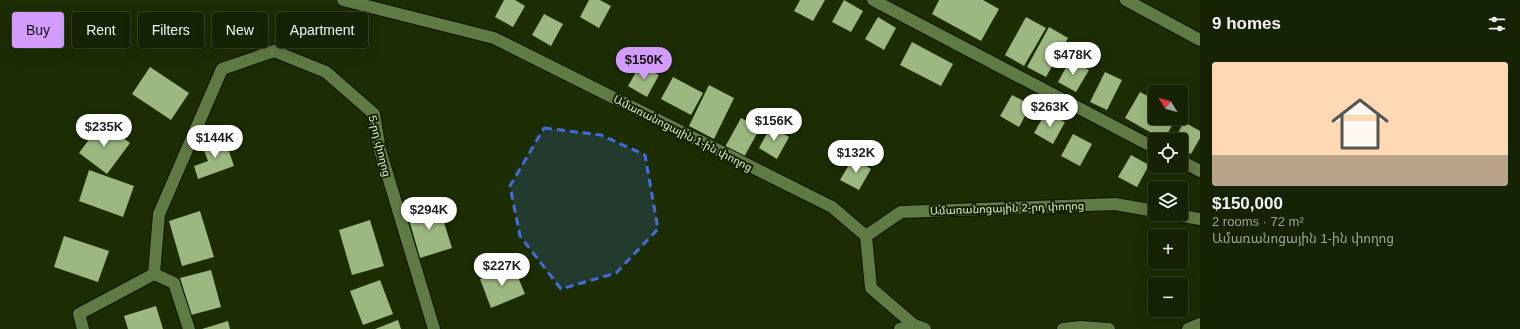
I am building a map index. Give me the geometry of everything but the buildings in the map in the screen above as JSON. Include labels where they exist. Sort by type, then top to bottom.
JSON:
[{"type":"street","name":"Ամառանոցային 1-ին փողոց","points":[[343,0],[494,38],[832,207],[866,236]]},
{"type":"street","points":[[873,0],[1148,144]]},
{"type":"street","points":[[1126,0],[1200,40]]},
{"type":"street","name":"5-րդ փողոց","points":[[154,274],[158,214],[222,69],[274,51],[326,72],[374,114],[380,150],[434,329]]},
{"type":"street","points":[[1188,165],[1200,171]]},
{"type":"street","name":"Ամառանոցային 2-րդ փողոց","points":[[866,236],[901,212],[1115,204],[1148,210]]},
{"type":"street","points":[[1188,217],[1200,219]]},
{"type":"street","points":[[866,236],[871,288],[914,325],[925,329]]},
{"type":"street","points":[[83,329],[79,314],[154,274],[174,283],[189,329]]},
{"type":"street","points":[[1188,329],[1200,324]]},
{"type":"street","points":[[900,329],[914,325]]},
{"type":"street","points":[[1063,329],[1080,327],[1109,329]]},
{"type":"highlighted area","points":[[544,128],[601,135],[645,155],[658,229],[616,273],[561,289],[520,236],[510,186]]}]
